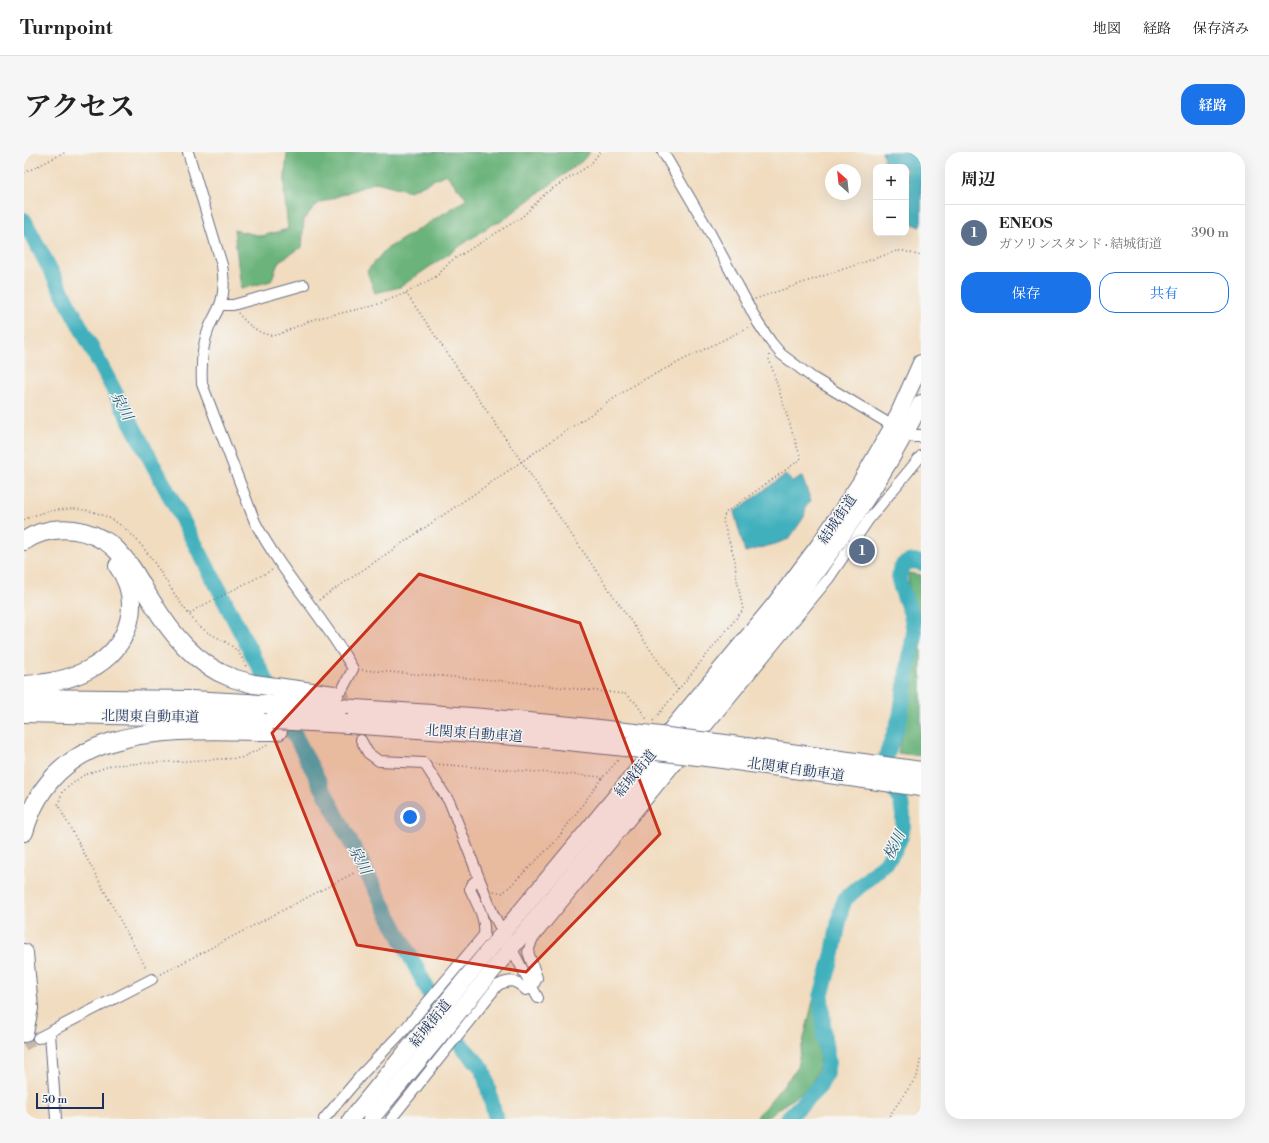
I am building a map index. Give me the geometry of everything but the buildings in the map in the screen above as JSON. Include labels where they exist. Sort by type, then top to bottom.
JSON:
[{"type":"highway","points":[[907,432],[921,363]]},
{"type":"highway","points":[[907,432],[921,403]]},
{"type":"highway","name":"結城街道","points":[[371,1119],[417,1075],[442,1043],[453,1007],[502,934],[774,605],[820,545],[860,483],[907,432]]},
{"type":"highway","name":"結城街道","points":[[351,1119],[426,1016],[453,1007],[510,949],[786,613],[831,553],[864,504],[907,432]]},
{"type":"highway","points":[[24,541],[40,533],[63,529],[74,529],[104,540],[122,556],[130,566],[169,629],[194,655],[216,670],[230,677],[346,715]]},
{"type":"highway","points":[[24,552],[40,542],[52,539],[77,539],[87,542],[103,551],[116,563],[127,582],[132,602],[125,635],[112,653],[102,661],[92,668],[70,678],[24,685]]},
{"type":"highway","name":"北関東自動車道","points":[[24,698],[161,700],[265,704],[464,732],[528,737],[725,744],[921,771]]},
{"type":"highway","name":"北関東自動車道","points":[[24,713],[197,717],[275,725],[346,715],[453,715],[596,728],[630,740],[722,759],[921,786]]},
{"type":"highway","points":[[24,832],[33,808],[42,792],[52,779],[78,757],[104,744],[136,735],[159,732],[199,731],[275,725]]},
{"type":"highway","points":[[24,953],[31,1036]]},
{"type":"street","points":[[188,152],[222,265],[224,281],[220,305],[209,328],[204,347],[201,367],[202,384],[255,522],[281,566],[311,605],[343,651],[353,669],[346,715],[368,753],[379,761],[424,763],[450,803],[492,914],[538,998]]},
{"type":"street","points":[[662,152],[708,229],[748,301],[758,323],[780,354],[813,378],[907,432]]},
{"type":"street","points":[[220,305],[233,305],[304,285]]},
{"type":"street","points":[[453,1007],[509,980],[518,983],[526,990],[532,988],[537,978],[528,952],[532,940],[829,578],[869,519],[921,456]]},
{"type":"street","points":[[453,1007],[484,935],[485,926],[483,917],[470,889],[473,883],[479,878]]},
{"type":"street","points":[[31,1036],[50,1032],[152,979]]},
{"type":"street","points":[[324,1119],[363,1073],[404,1030],[426,1016]]},
{"type":"street","points":[[50,1032],[56,1119]]},
{"type":"street","points":[[391,1119],[417,1075]]},
{"type":"path","points":[[24,173],[66,152]]},
{"type":"path","points":[[233,305],[247,322],[257,330],[271,336],[277,335],[314,319],[373,306],[406,293],[437,276],[451,261],[522,216],[547,192],[590,165],[600,152]]},
{"type":"path","points":[[748,301],[897,251],[904,251],[921,256]]},
{"type":"path","points":[[406,293],[678,690]]},
{"type":"path","points":[[311,605],[635,384],[758,323]]},
{"type":"path","points":[[353,669],[494,680],[625,694],[636,704],[650,724],[743,610],[736,575],[735,560],[723,521],[725,513],[801,459],[769,360],[771,342]]},
{"type":"path","points":[[190,614],[196,609],[281,566]]},
{"type":"path","points":[[424,763],[603,777],[556,842],[503,893],[494,891]]},
{"type":"path","points":[[152,979],[354,873]]},
{"type":"path","points":[[887,1119],[917,1076],[921,1057]]},
{"type":"highlighted area","points":[[419,574],[580,623],[660,834],[526,972],[357,945],[272,733]]},
{"type":"green space","points":[[287,152],[590,152],[582,161],[500,222],[491,225],[400,287],[375,293],[367,271],[385,250],[467,199],[446,174],[410,191],[376,182],[317,204],[304,219],[302,247],[279,261],[271,281],[241,289],[234,230],[262,236],[288,229],[284,191]]},
{"type":"green space","points":[[908,573],[921,575],[921,756],[898,753],[913,684],[919,615],[909,588]]},
{"type":"green space","points":[[814,997],[820,1064],[812,1085],[764,1119],[755,1119],[796,1070]]},
{"type":"water","points":[[882,152],[921,152],[921,227],[909,222],[909,164],[885,164]]},
{"type":"water","points":[[785,475],[792,481],[802,477],[811,501],[806,506],[804,517],[789,539],[745,552],[734,512]]},
{"type":"waterway","name":"泉川","points":[[24,220],[221,593]]},
{"type":"waterway","name":"桜川","points":[[787,1119],[820,1086],[826,1073],[828,1062],[824,1038],[821,997],[833,953],[841,910],[845,899],[886,863],[901,836],[903,826],[901,802],[885,775],[884,770],[886,757],[900,717],[914,632],[911,614],[901,588],[899,579],[900,571],[903,565],[909,562],[915,561],[921,563]]},
{"type":"waterway","name":"泉川","points":[[223,598],[442,1017],[461,1045],[483,1069],[496,1119]]},
{"type":"tunnel","points":[[342,690],[361,740]]},
{"type":"tunnel","points":[[24,1046],[38,1038]]},
{"type":"place","name":"ENEOS","points":[[862,551]]}]
